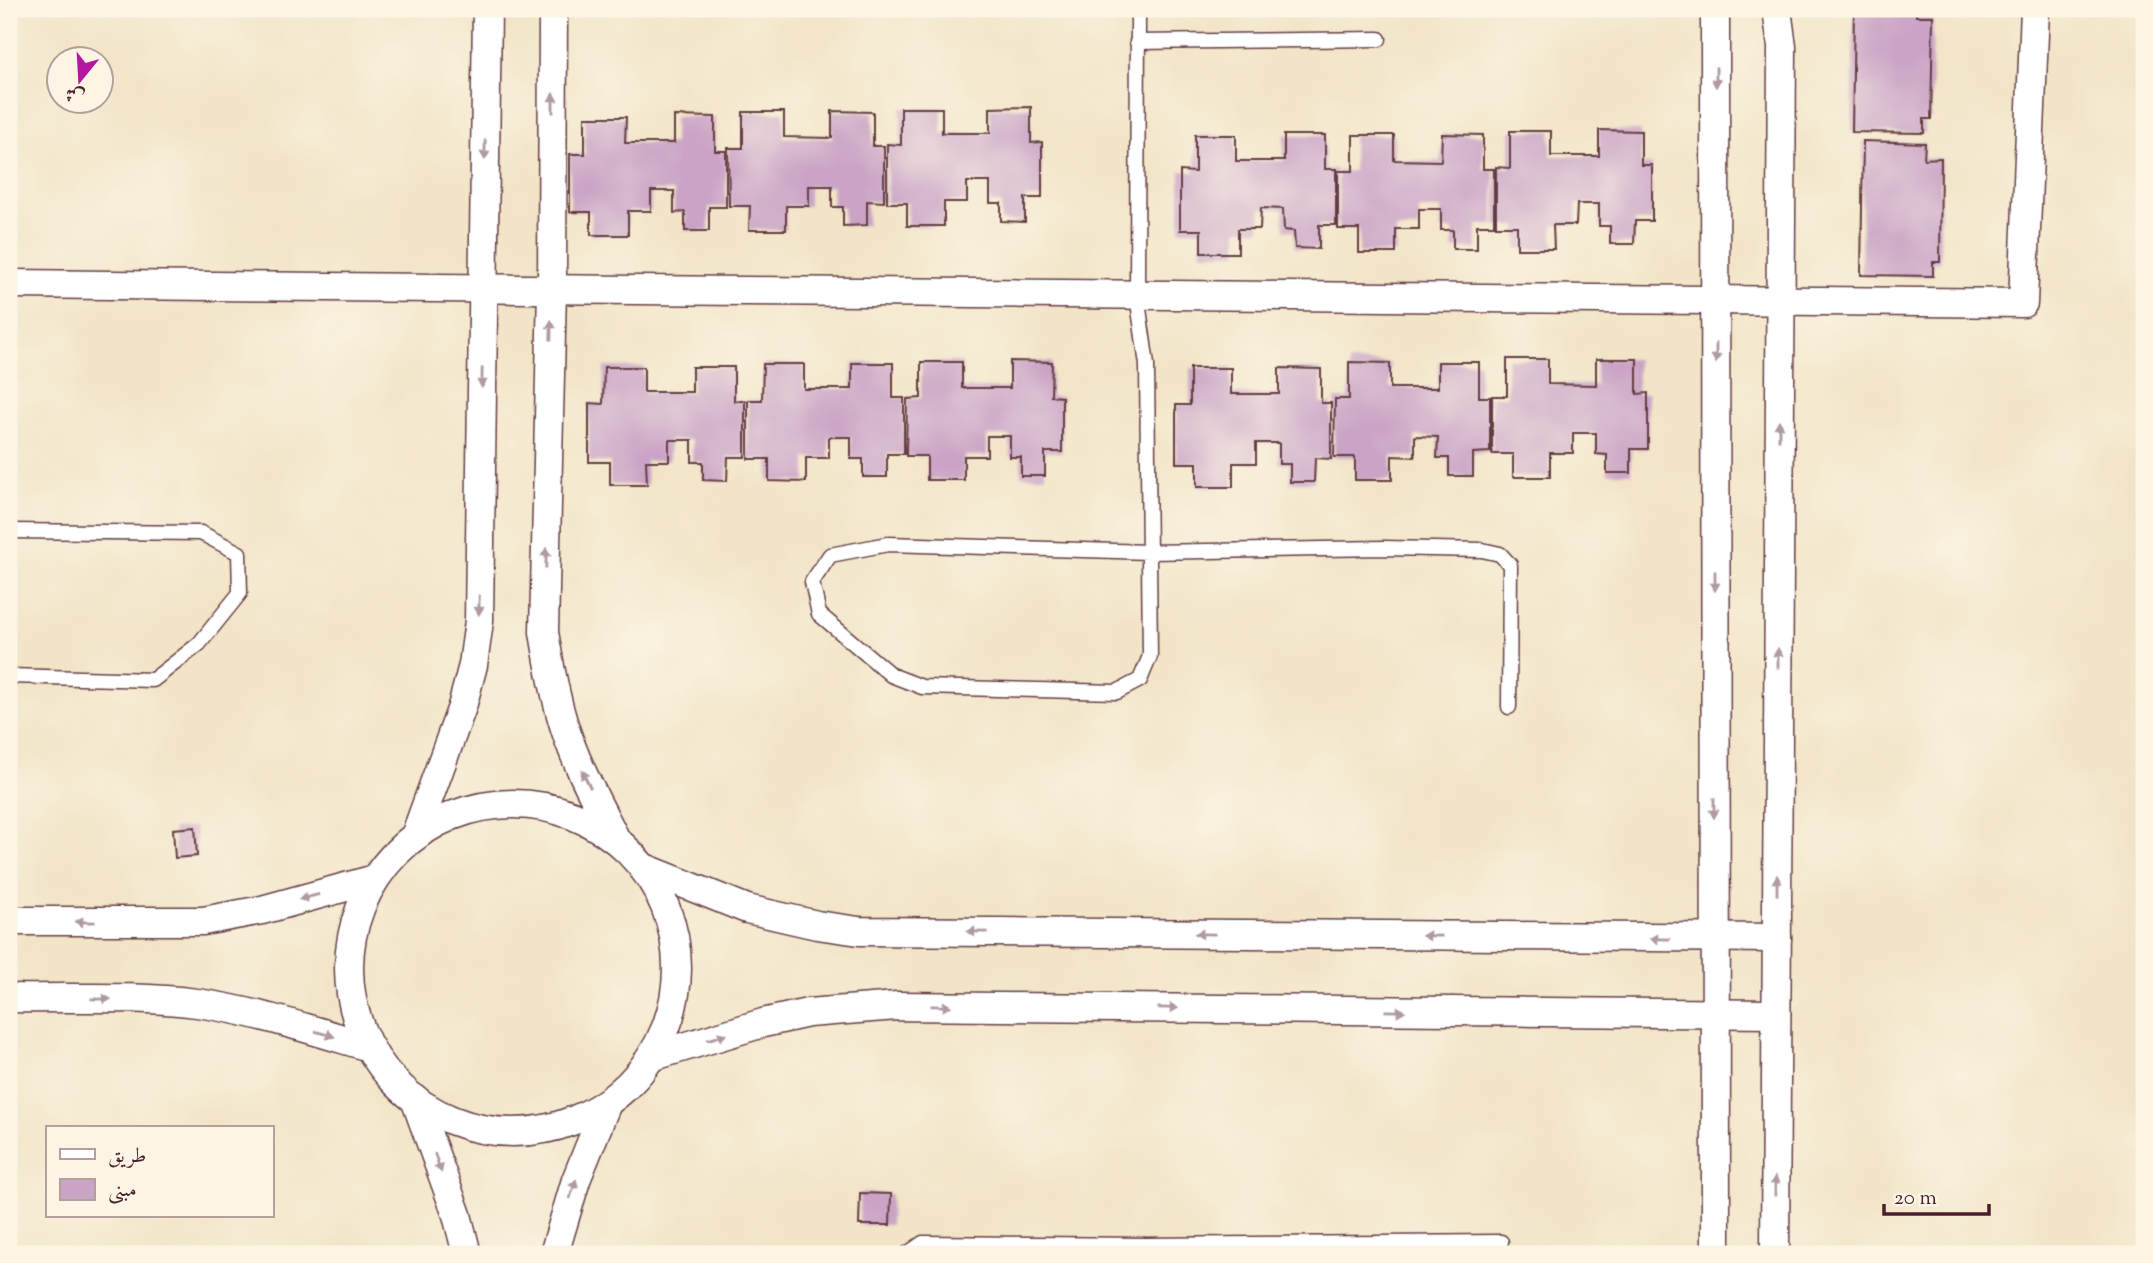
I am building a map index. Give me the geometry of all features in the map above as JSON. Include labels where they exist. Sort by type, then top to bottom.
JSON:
[{"type":"street","points":[[415,836],[462,707],[473,665],[479,621],[487,9]]},
{"type":"street","points":[[553,9],[552,289],[544,632],[563,724],[582,771],[616,840]]},
{"type":"street","points":[[1715,9],[1716,1254]]},
{"type":"street","points":[[1775,1254],[1782,47],[1777,9]]},
{"type":"street","points":[[9,284],[2023,303],[2035,9]]},
{"type":"street","points":[[495,805],[538,806],[579,818],[616,840],[642,867],[663,901],[675,940],[677,981],[669,1020],[651,1057],[631,1082],[607,1103],[561,1125],[511,1132],[460,1123],[415,1099],[389,1075],[369,1047],[355,1014],[349,979],[350,944],[359,910],[375,878],[393,855],[415,836],[453,815],[495,805]]},
{"type":"street","points":[[642,867],[747,909],[804,923],[859,931],[1777,938]]},
{"type":"street","points":[[9,921],[203,921],[262,910],[375,878]]},
{"type":"street","points":[[9,998],[197,1003],[275,1019],[369,1047]]},
{"type":"street","points":[[651,1057],[785,1018],[841,1009],[897,1006],[1776,1014]]},
{"type":"street","points":[[415,1099],[457,1215],[467,1254]]},
{"type":"street","points":[[554,1254],[576,1180],[607,1103]]},
{"type":"lane","points":[[1138,9],[1137,295],[1147,365],[1149,552],[1150,656],[1140,680],[1117,692],[922,687],[891,675],[819,614],[812,582],[831,555],[888,544],[1149,552],[1384,548],[1482,550],[1500,554],[1510,565],[1509,707]]},
{"type":"lane","points":[[1138,42],[1379,38]]},
{"type":"lane","points":[[9,531],[201,533],[239,554],[240,593],[199,645],[153,680],[9,676]]},
{"type":"lane","points":[[907,1254],[923,1243],[1144,1250],[1361,1249],[1501,1242]]},
{"type":"building","points":[[1854,9],[1916,9],[1916,16],[1933,16],[1931,119],[1924,119],[1924,133],[1852,132]]},
{"type":"building","points":[[1031,107],[1031,143],[1042,142],[1042,198],[1025,198],[1025,222],[1001,221],[1001,203],[990,203],[990,182],[967,182],[967,202],[944,202],[944,226],[907,226],[907,203],[887,203],[887,144],[901,145],[901,108],[942,108],[942,133],[990,133],[990,108]]},
{"type":"building","points":[[832,111],[873,112],[873,146],[884,146],[884,202],[867,201],[867,225],[843,226],[843,207],[832,207],[832,186],[809,186],[809,206],[786,206],[786,230],[749,230],[750,206],[729,206],[728,148],[743,148],[743,112],[784,112],[784,137],[832,138]]},
{"type":"building","points":[[674,116],[715,117],[715,151],[726,151],[726,207],[709,207],[709,231],[685,231],[685,212],[674,213],[674,191],[651,191],[651,211],[628,211],[628,235],[591,235],[591,212],[570,212],[570,154],[585,154],[585,117],[626,117],[625,143],[674,143]]},
{"type":"building","points":[[1599,130],[1641,131],[1641,165],[1652,165],[1652,221],[1635,221],[1634,244],[1610,244],[1610,226],[1599,226],[1599,204],[1577,204],[1576,225],[1553,225],[1554,249],[1517,249],[1517,226],[1496,226],[1496,167],[1510,168],[1510,131],[1551,131],[1551,156],[1599,156]]},
{"type":"building","points":[[1442,134],[1483,135],[1483,169],[1494,169],[1494,225],[1477,225],[1477,249],[1453,249],[1453,230],[1441,230],[1441,209],[1419,209],[1419,229],[1396,229],[1396,253],[1359,253],[1359,229],[1338,229],[1338,171],[1353,171],[1353,135],[1394,135],[1394,160],[1441,161]]},
{"type":"building","points":[[1195,135],[1236,135],[1236,161],[1284,161],[1284,135],[1325,135],[1325,169],[1336,169],[1336,225],[1319,225],[1319,249],[1295,248],[1294,231],[1284,230],[1283,209],[1261,208],[1260,229],[1238,229],[1238,253],[1201,253],[1201,230],[1180,230],[1180,171],[1195,172]]},
{"type":"building","points":[[1863,141],[1925,143],[1924,159],[1941,158],[1940,262],[1933,262],[1933,276],[1861,275]]},
{"type":"building","points":[[1507,359],[1548,359],[1548,384],[1596,385],[1596,359],[1637,359],[1637,394],[1648,393],[1648,449],[1631,449],[1631,473],[1607,473],[1607,455],[1596,454],[1596,433],[1573,433],[1573,453],[1550,453],[1550,477],[1513,477],[1513,454],[1492,454],[1492,396],[1507,396]]},
{"type":"building","points":[[1010,361],[1052,362],[1051,396],[1062,397],[1062,452],[1045,452],[1045,476],[1021,476],[1021,457],[1010,457],[1010,436],[987,436],[987,456],[964,456],[964,480],[927,480],[927,456],[906,456],[907,399],[921,398],[921,362],[962,362],[962,388],[1010,388]]},
{"type":"building","points":[[1349,362],[1390,363],[1390,388],[1438,388],[1438,362],[1479,362],[1479,397],[1490,397],[1490,452],[1473,453],[1473,476],[1449,476],[1449,458],[1437,458],[1438,437],[1415,436],[1415,457],[1392,456],[1392,480],[1355,480],[1355,457],[1334,457],[1335,399],[1349,399]]},
{"type":"building","points":[[852,363],[893,363],[893,398],[904,398],[904,454],[887,454],[887,477],[863,477],[863,459],[851,459],[851,437],[829,437],[829,458],[806,458],[806,482],[769,481],[769,459],[748,459],[748,400],[762,400],[763,364],[804,364],[804,389],[852,389]]},
{"type":"building","points":[[604,367],[644,367],[644,392],[692,392],[692,367],[734,367],[734,401],[745,401],[745,457],[728,457],[727,481],[703,480],[703,462],[692,462],[692,440],[669,440],[669,461],[646,461],[647,485],[610,485],[610,462],[589,462],[589,403],[603,404]]},
{"type":"building","points":[[1190,368],[1231,368],[1231,394],[1279,394],[1279,368],[1321,369],[1321,403],[1331,403],[1331,459],[1315,458],[1314,482],[1290,482],[1290,464],[1279,464],[1279,443],[1256,443],[1256,463],[1233,463],[1233,487],[1197,487],[1197,463],[1176,463],[1176,405],[1190,405]]},
{"type":"building","points":[[195,827],[197,856],[175,858],[173,829]]},
{"type":"building","points":[[860,1193],[891,1194],[890,1225],[859,1225]]}]
